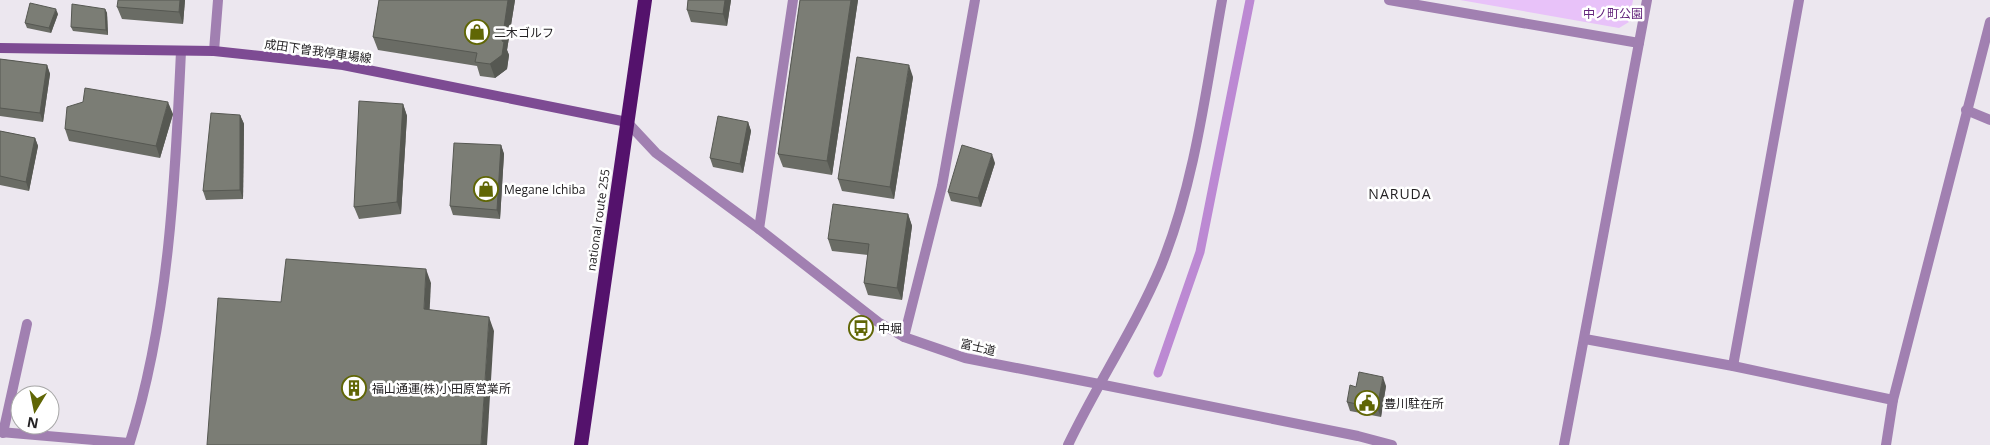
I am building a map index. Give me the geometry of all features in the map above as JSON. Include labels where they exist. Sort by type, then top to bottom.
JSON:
[{"type":"highway","name":"national route 255","points":[[581,445],[645,0]]},
{"type":"main road","name":"成田下曽我停車場線","points":[[0,48],[214,52],[342,65],[627,122]]},
{"type":"street","points":[[214,52],[218,0]]},
{"type":"street","points":[[759,229],[793,0]]},
{"type":"street","points":[[904,337],[942,186],[975,0]]},
{"type":"street","points":[[1068,445],[1161,267],[1190,176],[1222,0]]},
{"type":"street","points":[[1390,0],[1430,4],[1639,43]]},
{"type":"street","points":[[1564,445],[1647,0]]},
{"type":"street","points":[[1733,366],[1799,0]]},
{"type":"street","points":[[1886,445],[1893,400],[1990,22]]},
{"type":"street","points":[[27,324],[2,432],[129,444],[150,370],[165,266],[177,148],[181,51]]},
{"type":"street","points":[[1966,110],[1990,120]]},
{"type":"street","name":"富士道","points":[[627,122],[656,153],[759,229],[878,322],[904,337],[965,358],[1339,432],[1392,445]]},
{"type":"street","points":[[1584,339],[1733,366],[1893,400]]},
{"type":"green space","name":"中ノ町公園","points":[[1460,0],[1633,0],[1629,22],[1619,28]]},
{"type":"building","points":[[118,0],[180,0],[179,12],[117,7]]},
{"type":"building","points":[[379,0],[508,0],[502,41],[504,42],[502,55],[490,64],[475,62],[477,53],[373,37]]},
{"type":"building","points":[[688,0],[725,0],[723,14],[687,10]]},
{"type":"building","points":[[800,0],[851,0],[827,161],[778,154]]},
{"type":"building","points":[[30,3],[56,9],[49,28],[25,23]]},
{"type":"building","points":[[72,4],[105,9],[106,30],[71,27]]},
{"type":"building","points":[[857,57],[909,65],[890,187],[838,179]]},
{"type":"building","points":[[0,59],[47,65],[40,113],[0,108]]},
{"type":"building","points":[[85,88],[168,102],[156,146],[65,129],[67,107],[83,102]]},
{"type":"building","points":[[359,101],[403,104],[397,202],[354,207]]},
{"type":"building","points":[[211,113],[240,115],[240,190],[203,191]]},
{"type":"building","points":[[718,116],[748,122],[740,164],[710,158]]},
{"type":"building","points":[[0,131],[35,138],[26,182],[0,176]]},
{"type":"building","points":[[454,143],[501,145],[497,210],[450,206]]},
{"type":"building","points":[[962,145],[992,154],[978,198],[948,192]]},
{"type":"building","points":[[833,204],[908,214],[897,288],[864,283],[869,244],[828,239]]},
{"type":"building","name":"福山通運(株)小田原営業所","points":[[286,259],[426,269],[424,309],[489,317],[481,445],[207,445],[218,298],[281,302]]},
{"type":"building","points":[[1359,372],[1383,377],[1377,408],[1347,402],[1350,385],[1356,387]]},
{"type":"waterway","points":[[1158,373],[1200,252],[1250,0]]},
{"type":"place","name":"二木ゴルフ","points":[[477,32]]},
{"type":"place","name":"Megane Ichiba","points":[[486,189]]},
{"type":"place","name":"中堀","points":[[861,328]]},
{"type":"place","name":"福山通運(株)小田原営業所","points":[[354,388]]},
{"type":"place","name":"豊川駐在所","points":[[1367,403]]},
{"type":"district","name":"NARUDA","points":[[1400,193]]}]
